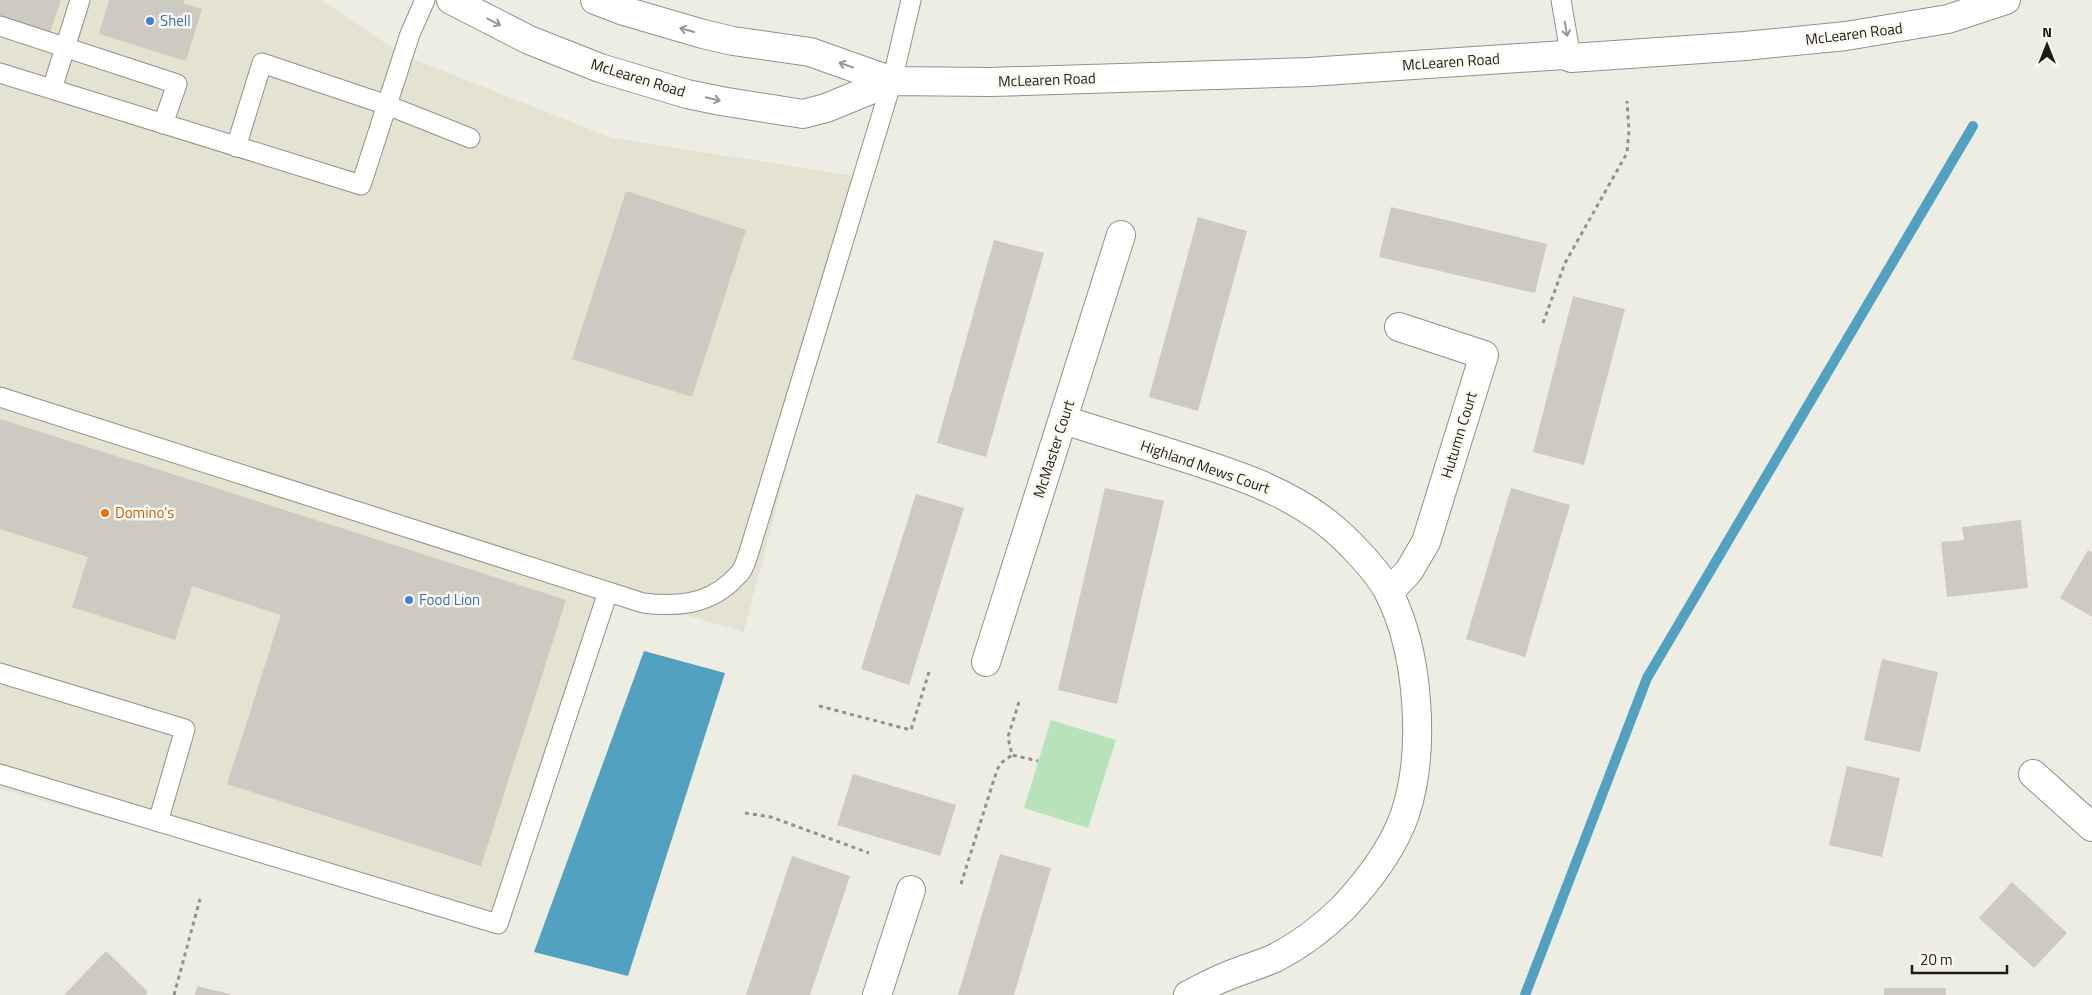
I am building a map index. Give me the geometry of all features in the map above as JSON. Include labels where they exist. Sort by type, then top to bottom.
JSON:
[{"type":"street","name":"McLearen Road","points":[[451,0],[529,40],[600,68],[721,102],[803,114],[826,108],[892,81]]},
{"type":"street","name":"McLearen Road","points":[[595,0],[620,10],[702,34],[733,41],[810,52],[892,81],[990,82],[1289,72],[1564,55],[1571,58],[1745,46],[1846,36],[1948,18],[2006,0]]},
{"type":"street","name":"McMaster Court","points":[[986,662],[1121,235]]},
{"type":"street","name":"Hutumn Court","points":[[1389,592],[1408,571],[1426,542],[1484,356],[1399,327]]},
{"type":"street","name":"Highland Mews Court","points":[[1064,420],[1258,482],[1295,501],[1328,524],[1349,544],[1362,557],[1389,592],[1402,624],[1411,660],[1416,701],[1417,741],[1405,813],[1390,849],[1369,879],[1342,908],[1311,936],[1275,958],[1223,978],[1188,995]]},
{"type":"street","points":[[2032,774],[2092,827]]},
{"type":"street","points":[[877,995],[911,890]]},
{"type":"lane","points":[[52,89],[80,0]]},
{"type":"lane","points":[[0,73],[361,186],[410,34],[425,0]]},
{"type":"lane","points":[[0,397],[643,603],[664,606],[684,604],[710,597],[741,572],[752,543],[892,81],[911,0]]},
{"type":"lane","points":[[1561,0],[1571,58]]},
{"type":"lane","points":[[0,26],[177,84],[163,124]]},
{"type":"lane","points":[[236,147],[262,63],[387,105],[470,138]]},
{"type":"lane","points":[[0,774],[498,924],[608,592]]},
{"type":"lane","points":[[0,673],[185,729],[158,822]]},
{"type":"path","points":[[1543,324],[1565,263],[1628,153],[1627,101]]},
{"type":"path","points":[[819,706],[911,730],[929,672]]},
{"type":"path","points":[[1012,755],[1008,736],[1019,702]]},
{"type":"path","points":[[961,884],[996,770],[1001,763],[1012,755],[1038,761]]},
{"type":"path","points":[[745,813],[771,817],[869,852]]},
{"type":"path","points":[[174,995],[200,899]]},
{"type":"shaded area","points":[[0,0],[321,0],[403,55],[612,138],[862,177],[744,632],[608,592],[498,924],[0,789]]},
{"type":"green space","points":[[1051,720],[1116,740],[1088,828],[1024,808]]},
{"type":"water","points":[[644,651],[725,673],[628,976],[534,952]]},
{"type":"building","points":[[0,0],[61,0],[49,35],[0,19]]},
{"type":"building","name":"Shell","points":[[109,0],[184,0],[183,3],[202,9],[186,61],[99,34]]},
{"type":"building","points":[[626,191],[746,230],[692,397],[572,359]]},
{"type":"building","points":[[1391,207],[1547,244],[1535,293],[1379,257]]},
{"type":"building","points":[[1198,217],[1247,231],[1198,411],[1149,397]]},
{"type":"building","points":[[994,240],[1044,253],[986,457],[937,443]]},
{"type":"building","points":[[1573,296],[1625,309],[1584,465],[1533,452]]},
{"type":"building","points":[[0,419],[566,600],[481,866],[227,784],[281,615],[192,586],[175,640],[72,607],[88,557],[0,529]]},
{"type":"building","points":[[1105,488],[1164,501],[1117,704],[1058,690]]},
{"type":"building","points":[[1511,488],[1570,505],[1525,657],[1466,639]]},
{"type":"building","points":[[916,494],[964,508],[909,685],[861,669]]},
{"type":"building","points":[[2021,520],[2028,588],[1947,597],[1941,542],[1964,540],[1962,527]]},
{"type":"building","points":[[2088,550],[2092,552],[2092,617],[2060,598]]},
{"type":"building","points":[[1882,659],[1938,672],[1920,752],[1864,740]]},
{"type":"building","points":[[1847,766],[1900,778],[1882,857],[1829,845]]},
{"type":"building","points":[[853,774],[956,805],[940,856],[837,825]]},
{"type":"building","points":[[1000,854],[1051,868],[1014,995],[958,995]]},
{"type":"building","points":[[792,856],[850,876],[810,995],[746,995]]},
{"type":"building","points":[[2012,882],[2067,933],[2034,968],[1979,918]]},
{"type":"building","points":[[106,951],[148,992],[145,995],[64,995]]},
{"type":"building","points":[[197,986],[230,994],[230,995],[195,995]]},
{"type":"building","points":[[1884,988],[1946,988],[1946,995],[1884,995]]},
{"type":"waterway","points":[[1525,995],[1647,678],[1973,126]]},
{"type":"place","name":"Shell","points":[[150,21]]},
{"type":"place","name":"Domino's","points":[[105,513]]},
{"type":"place","name":"Food Lion","points":[[409,600]]}]
